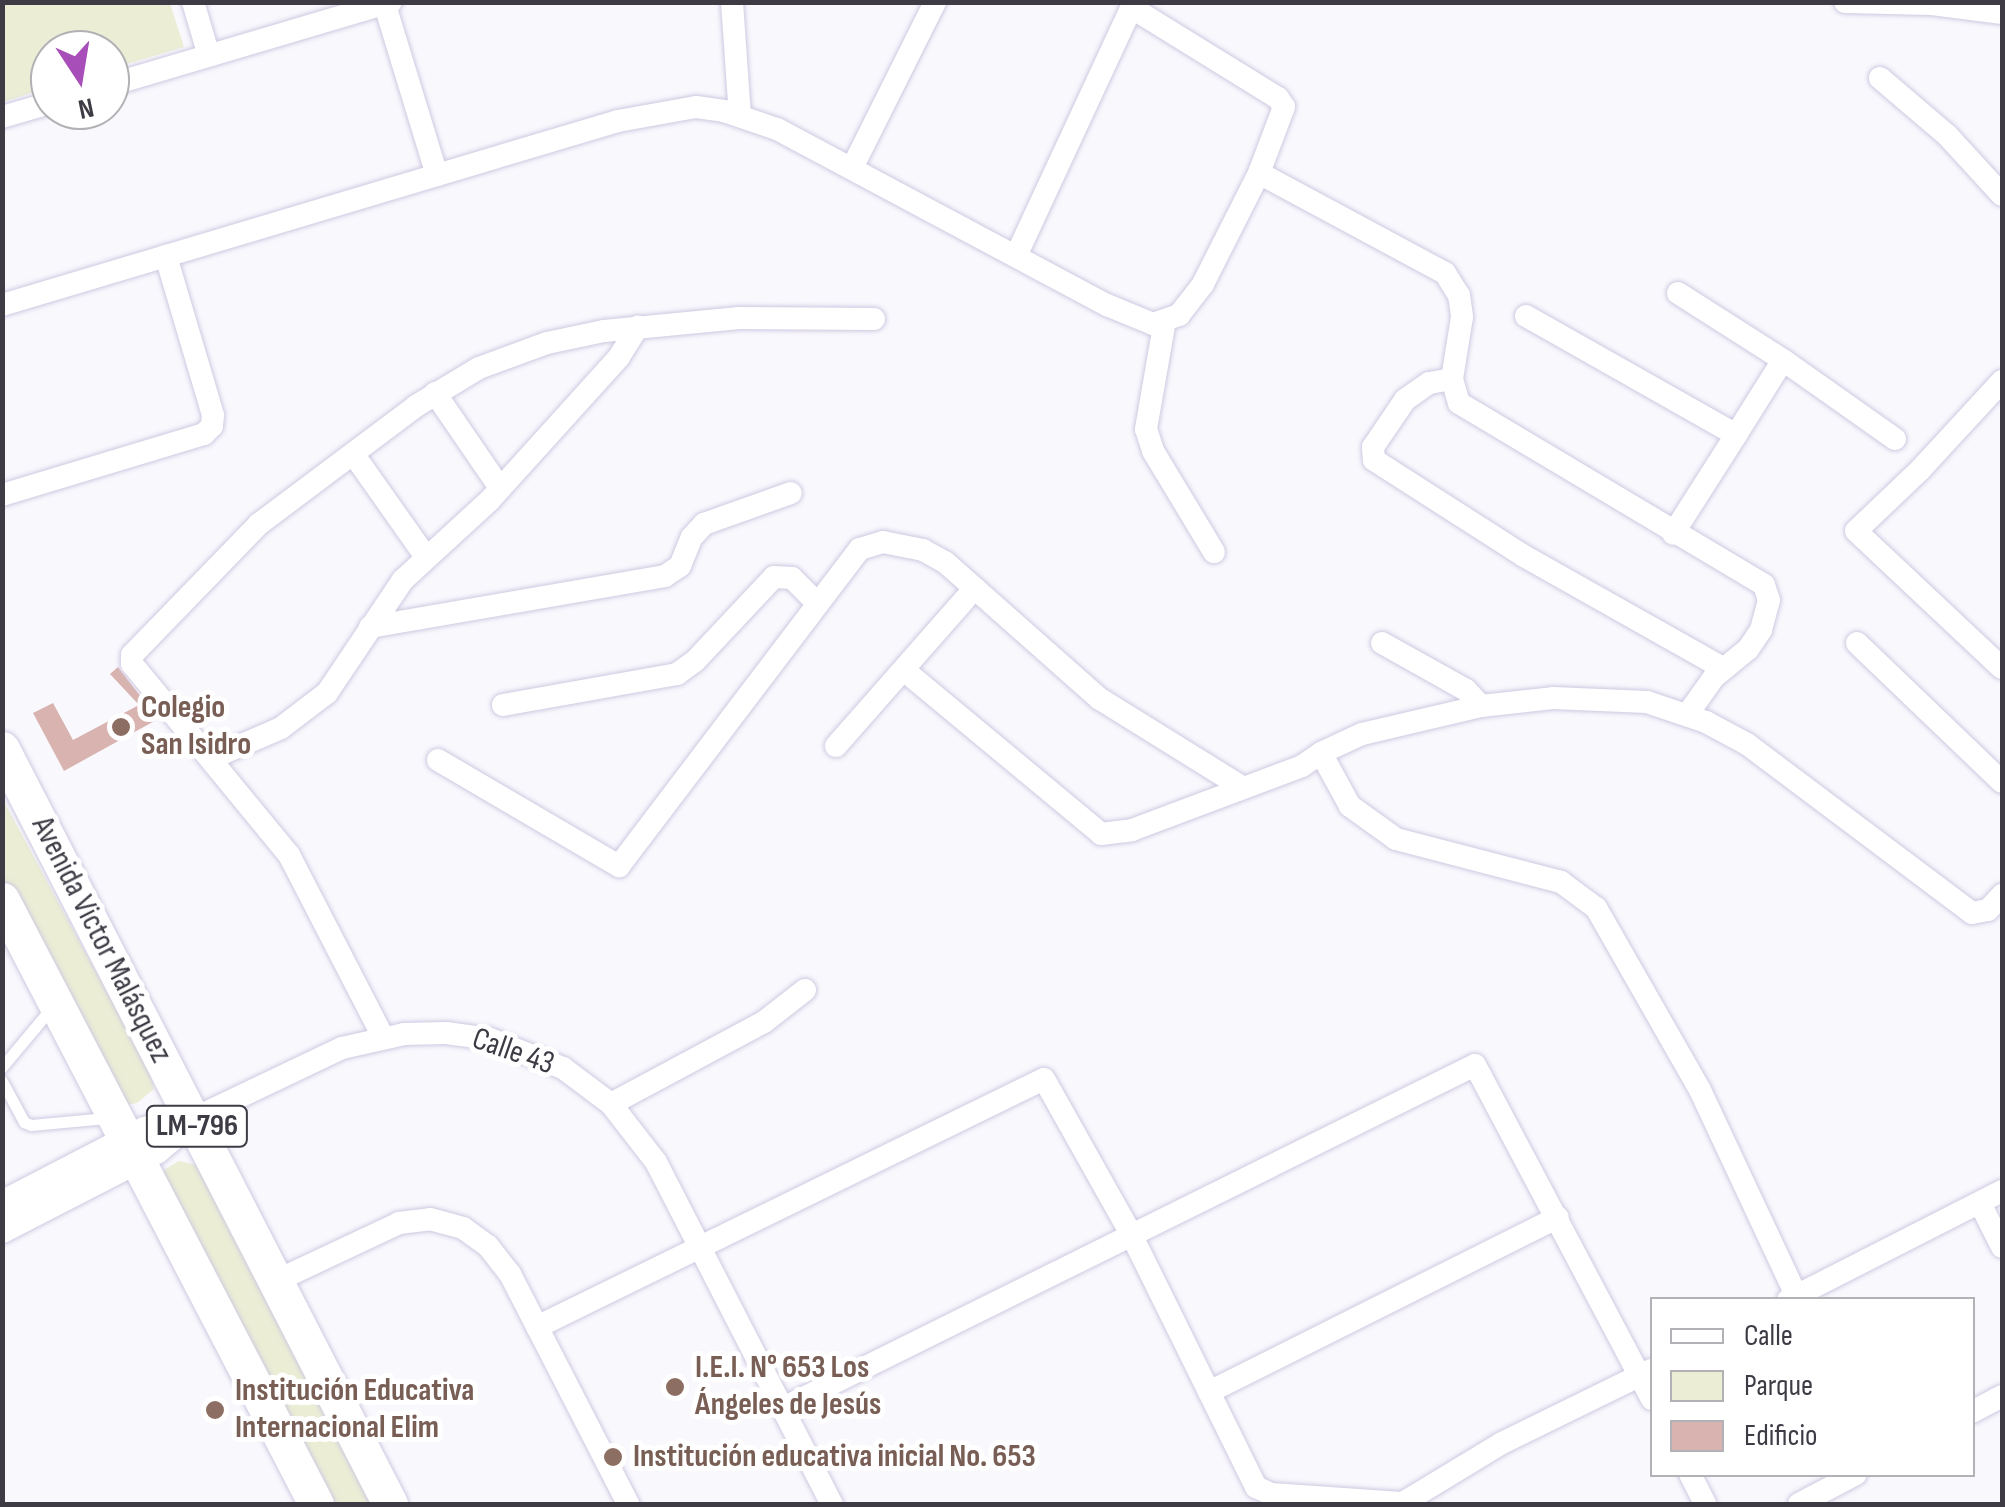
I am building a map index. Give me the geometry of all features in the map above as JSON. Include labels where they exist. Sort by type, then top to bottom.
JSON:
[{"type":"main road","name":"Avenida Victor Malásquez","points":[[2,749],[390,1504]]},
{"type":"main road","name":"Avenida Victor Malásquez","points":[[2,900],[19,944],[56,1003],[316,1504]]},
{"type":"street","points":[[193,2],[209,56]]},
{"type":"street","points":[[732,2],[740,116]]},
{"type":"street","points":[[852,168],[935,2]]},
{"type":"street","points":[[1845,2],[1932,4],[2002,13]]},
{"type":"street","points":[[130,79],[386,3],[437,174]]},
{"type":"street","points":[[2,305],[663,110],[708,108],[740,116],[852,168],[1108,305],[1153,324],[1180,315],[1203,284],[1259,174],[1284,110],[1282,100],[1133,5],[1017,254]]},
{"type":"street","points":[[1880,78],[1946,135],[2002,195]]},
{"type":"street","points":[[2,117],[30,109]]},
{"type":"street","points":[[1259,174],[1445,273],[1459,295],[1462,317],[1452,379],[1459,404],[1768,590],[1768,610],[1761,630],[1687,715]]},
{"type":"street","points":[[2,495],[209,431],[213,415],[166,256]]},
{"type":"street","points":[[1678,293],[1783,360],[1895,439]]},
{"type":"street","points":[[383,1037],[289,855],[132,664],[132,655],[232,547],[435,393],[479,368],[571,336],[783,316],[874,319]]},
{"type":"street","points":[[1526,316],[1736,435]]},
{"type":"street","points":[[1165,320],[1146,429],[1153,451],[1214,552]]},
{"type":"street","points":[[212,758],[271,734],[314,705],[350,663],[391,594],[500,488],[619,356],[638,328]]},
{"type":"street","points":[[1673,534],[1783,360]]},
{"type":"street","points":[[1452,379],[1429,383],[1405,400],[1373,447],[1374,460],[1587,593],[1724,668]]},
{"type":"street","points":[[2002,381],[1920,470],[1856,531],[2002,668]]},
{"type":"street","points":[[435,393],[500,488]]},
{"type":"street","points":[[354,455],[426,557]]},
{"type":"street","points":[[370,627],[665,576],[680,566],[692,537],[704,524],[791,493]]},
{"type":"street","points":[[438,760],[620,866],[860,549],[883,542],[923,550],[975,588],[1100,699],[1242,787]]},
{"type":"street","points":[[503,704],[678,674],[696,661],[774,577],[792,578],[817,603]]},
{"type":"street","points":[[836,746],[975,588]]},
{"type":"street","points":[[1382,643],[1466,690],[1481,706]]},
{"type":"street","points":[[1857,643],[2002,782]]},
{"type":"street","points":[[905,671],[1101,834],[1132,830],[1302,766],[1362,734],[1481,706],[1613,698],[1687,715],[1747,744],[1972,913],[1988,910],[2002,895]]},
{"type":"street","points":[[1321,753],[1350,806],[1396,838],[1562,882],[1596,908],[1700,1090],[1792,1297],[2002,1192]]},
{"type":"street","points":[[611,1104],[764,1022],[804,990]]},
{"type":"street","name":"Calle 43","points":[[193,1118],[332,1052],[383,1037],[446,1032],[510,1044],[564,1068],[611,1104],[656,1162],[832,1504]]},
{"type":"street","points":[[537,1327],[1044,1079],[1132,1236],[1254,1483],[1265,1493],[1410,1504],[1502,1443],[1647,1372],[1475,1065],[1132,1236],[783,1408]]},
{"type":"street","points":[[2,1205],[127,1139],[193,1118]]},
{"type":"street","points":[[2,1229],[127,1139]]},
{"type":"street","points":[[1980,1203],[2002,1247]]},
{"type":"street","points":[[1209,1392],[1558,1217]]},
{"type":"street","points":[[276,1281],[384,1227],[420,1219],[442,1220],[476,1236],[500,1259],[628,1504]]},
{"type":"street","points":[[1975,1410],[2002,1396]]},
{"type":"street","points":[[1692,1477],[1705,1504]]},
{"type":"street","points":[[1800,1504],[1850,1477]]},
{"type":"lane","points":[[2,1066],[56,1003]]},
{"type":"lane","points":[[2,1080],[24,1122],[127,1139]]},
{"type":"green space","points":[[3,2],[170,3],[184,47],[130,63],[130,30],[30,30],[30,93],[3,102]]},
{"type":"green space","points":[[2,798],[150,1072],[154,1089],[137,1103],[125,1105],[110,1089],[3,878]]},
{"type":"green space","points":[[179,1161],[197,1165],[377,1504],[326,1504],[162,1171]]},
{"type":"building","name":"Colegio San Isidro","points":[[118,667],[158,719],[64,771],[33,713],[53,703],[73,740],[139,705],[110,674]]},
{"type":"place","name":"Colegio San Isidro","points":[[121,727]]},
{"type":"place","name":"I.E.I. N° 653 Los Ángeles de Jesús","points":[[675,1387]]},
{"type":"place","name":"Institución Educativa Internacional Elim","points":[[215,1410]]},
{"type":"place","name":"Institución educativa inicial No. 653","points":[[613,1457]]}]
